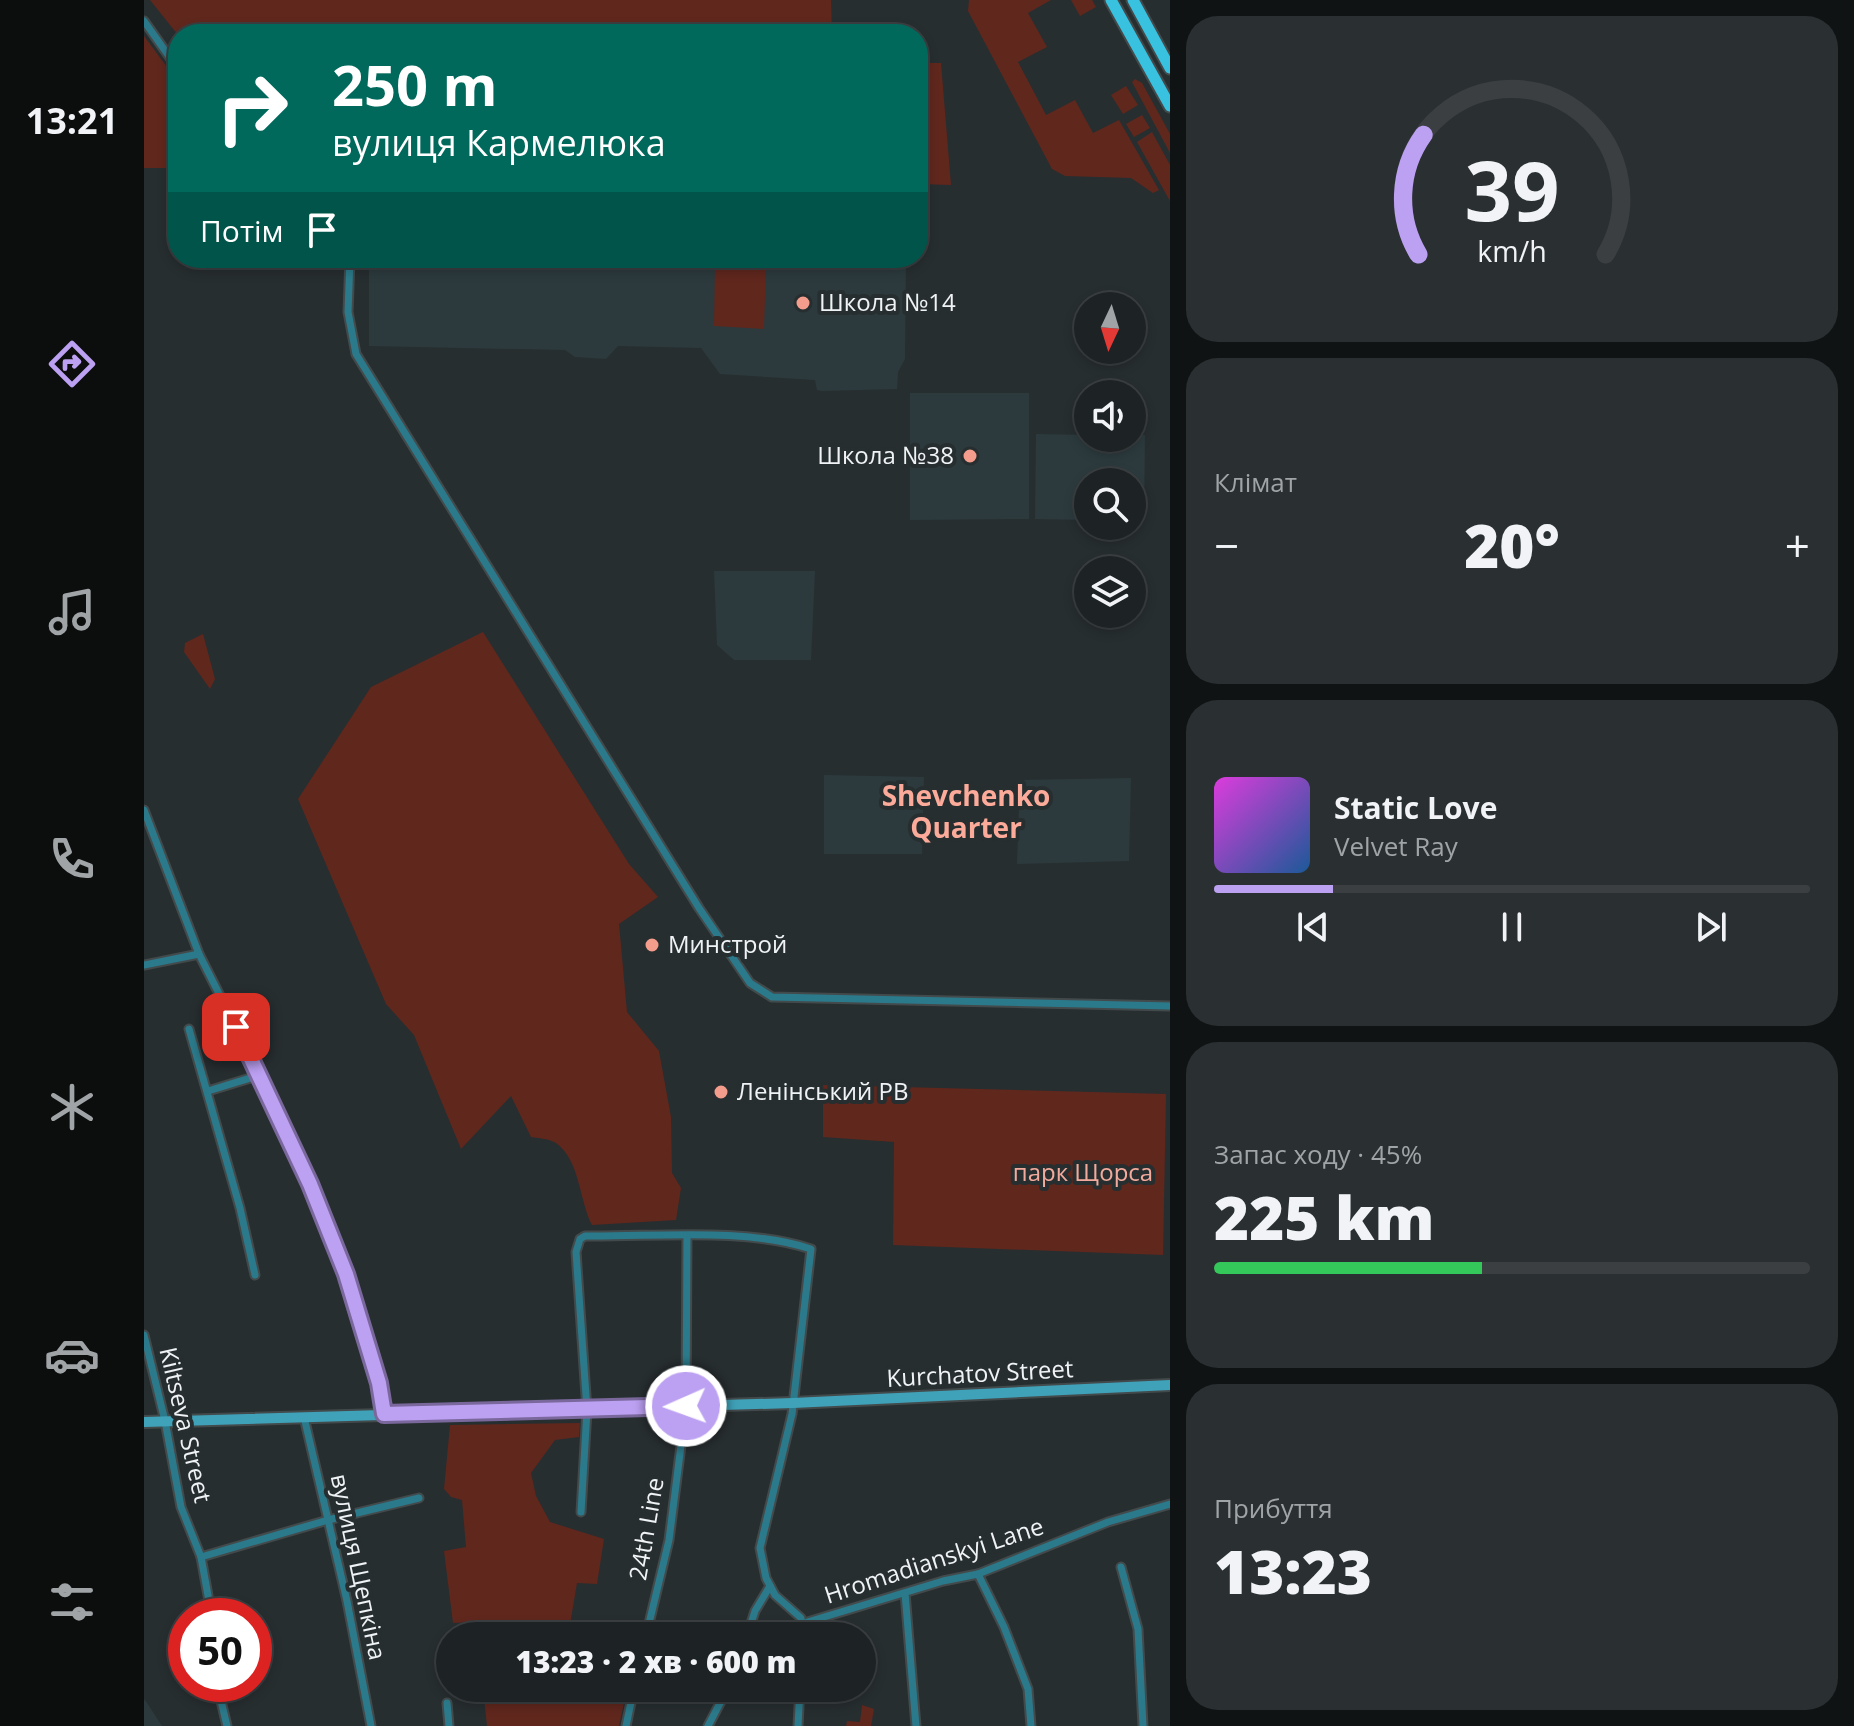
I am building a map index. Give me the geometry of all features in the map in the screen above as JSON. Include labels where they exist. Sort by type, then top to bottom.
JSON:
[{"type":"main road","points":[[1111,0],[1170,106]]},
{"type":"main road","points":[[1133,0],[1170,68]]},
{"type":"main road","name":"Kurchatov Street","points":[[144,1422],[793,1403],[1170,1385]]},
{"type":"street","points":[[144,21],[168,55]]},
{"type":"street","points":[[350,268],[349,325],[356,354],[699,908],[750,983],[772,997],[1170,1006]]},
{"type":"street","points":[[144,810],[199,954],[260,1075],[310,1184],[346,1274],[379,1383],[384,1414]]},
{"type":"street","points":[[144,965],[199,954]]},
{"type":"street","points":[[189,1029],[240,1208],[255,1275]]},
{"type":"street","points":[[208,1091],[260,1075]]},
{"type":"street","points":[[581,1512],[587,1410],[576,1252],[580,1239],[585,1236],[767,1239],[811,1249],[793,1403],[760,1548],[770,1586],[775,1595],[801,1618],[801,1622]]},
{"type":"street","name":"24th Line","points":[[649,1622],[669,1540],[686,1406],[687,1236]]},
{"type":"street","name":"Kiltseva Street","points":[[144,1335],[165,1421],[181,1507],[201,1557],[208,1598]]},
{"type":"street","name":"вулиця Щепкіна","points":[[304,1417],[347,1601],[371,1726]]},
{"type":"street","points":[[201,1557],[328,1520],[419,1498]]},
{"type":"street","name":"Hromadianskyi Lane","points":[[808,1622],[978,1574],[1108,1522],[1170,1504]]},
{"type":"street","points":[[1121,1567],[1138,1629],[1143,1726]]},
{"type":"street","points":[[978,1574],[1004,1627],[1028,1689],[1031,1726]]},
{"type":"street","points":[[751,1622],[770,1586]]},
{"type":"street","points":[[905,1593],[916,1726]]},
{"type":"street","points":[[221,1702],[227,1726]]},
{"type":"street","points":[[626,1726],[631,1702]]},
{"type":"street","points":[[708,1726],[721,1702]]},
{"type":"street","points":[[798,1726],[799,1702]]},
{"type":"street","points":[[447,1703],[449,1726]]},
{"type":"shaded area","points":[[369,268],[906,268],[905,359],[898,372],[897,389],[822,391],[817,390],[815,380],[720,374],[701,348],[618,346],[606,359],[575,357],[565,350],[369,346]]},
{"type":"shaded area","name":"Школа №38","points":[[910,393],[1029,393],[1029,519],[910,520]]},
{"type":"shaded area","points":[[1036,434],[1074,435],[1074,452],[1145,452],[1145,468],[1074,468],[1074,520],[1035,519]]},
{"type":"shaded area","points":[[714,571],[815,571],[811,660],[734,660],[717,645]]},
{"type":"shaded area","points":[[824,775],[924,777],[922,854],[824,854]]},
{"type":"shaded area","points":[[1131,778],[1129,861],[1017,864],[1020,780]]},
{"type":"shaded area","points":[[144,1699],[147,1703],[162,1726],[144,1726]]},
{"type":"green space","points":[[150,0],[831,0],[832,24],[169,24]]},
{"type":"green space","points":[[969,0],[1051,0],[1028,13],[1047,47],[1018,62],[1046,115],[1075,100],[1093,133],[1119,120],[1159,190],[1153,193],[1131,178],[1065,176],[1052,169],[968,11]]},
{"type":"green space","points":[[1071,0],[1092,0],[1096,7],[1080,16]]},
{"type":"green space","points":[[144,36],[168,68],[168,168],[144,168]]},
{"type":"green space","points":[[928,63],[941,63],[951,185],[928,184]]},
{"type":"green space","points":[[1135,79],[1142,83],[1170,134],[1170,153],[1132,82]]},
{"type":"green space","points":[[1126,86],[1138,105],[1123,114],[1111,95]]},
{"type":"green space","points":[[1142,115],[1150,128],[1134,137],[1126,124]]},
{"type":"green space","points":[[1152,132],[1170,165],[1170,201],[1137,142]]},
{"type":"green space","points":[[715,268],[766,268],[764,329],[714,326]]},
{"type":"green space","points":[[483,632],[629,864],[658,897],[619,924],[627,1012],[659,1051],[671,1117],[672,1173],[681,1188],[676,1220],[592,1225],[570,1159],[556,1143],[531,1137],[511,1096],[461,1149],[414,1035],[386,1004],[298,799],[371,687]]},
{"type":"green space","points":[[203,634],[215,679],[210,689],[184,652],[185,643]]},
{"type":"green space","name":"парк Щорса","points":[[823,1085],[1166,1094],[1163,1255],[893,1245],[894,1142],[823,1137]]},
{"type":"green space","points":[[580,1423],[579,1437],[555,1440],[531,1473],[536,1496],[550,1522],[604,1539],[597,1584],[577,1583],[570,1622],[453,1622],[444,1551],[466,1547],[462,1500],[451,1497],[444,1489],[450,1425]]},
{"type":"green space","points":[[484,1702],[624,1702],[619,1726],[487,1726]]},
{"type":"green space","points":[[862,1705],[874,1709],[871,1726],[846,1726],[847,1721],[860,1722]]},
{"type":"place","name":"Школа №14","points":[[803,303]]},
{"type":"place","name":"Школа №38","points":[[970,456]]},
{"type":"place","name":"Минстрой","points":[[652,945]]},
{"type":"place","name":"Ленінський РВ","points":[[721,1092]]},
{"type":"district","name":"Shevchenko Quarter","points":[[966,812]]},
{"type":"route","points":[[236,1027],[310,1184],[346,1274],[379,1383],[384,1414],[686,1406]]}]
